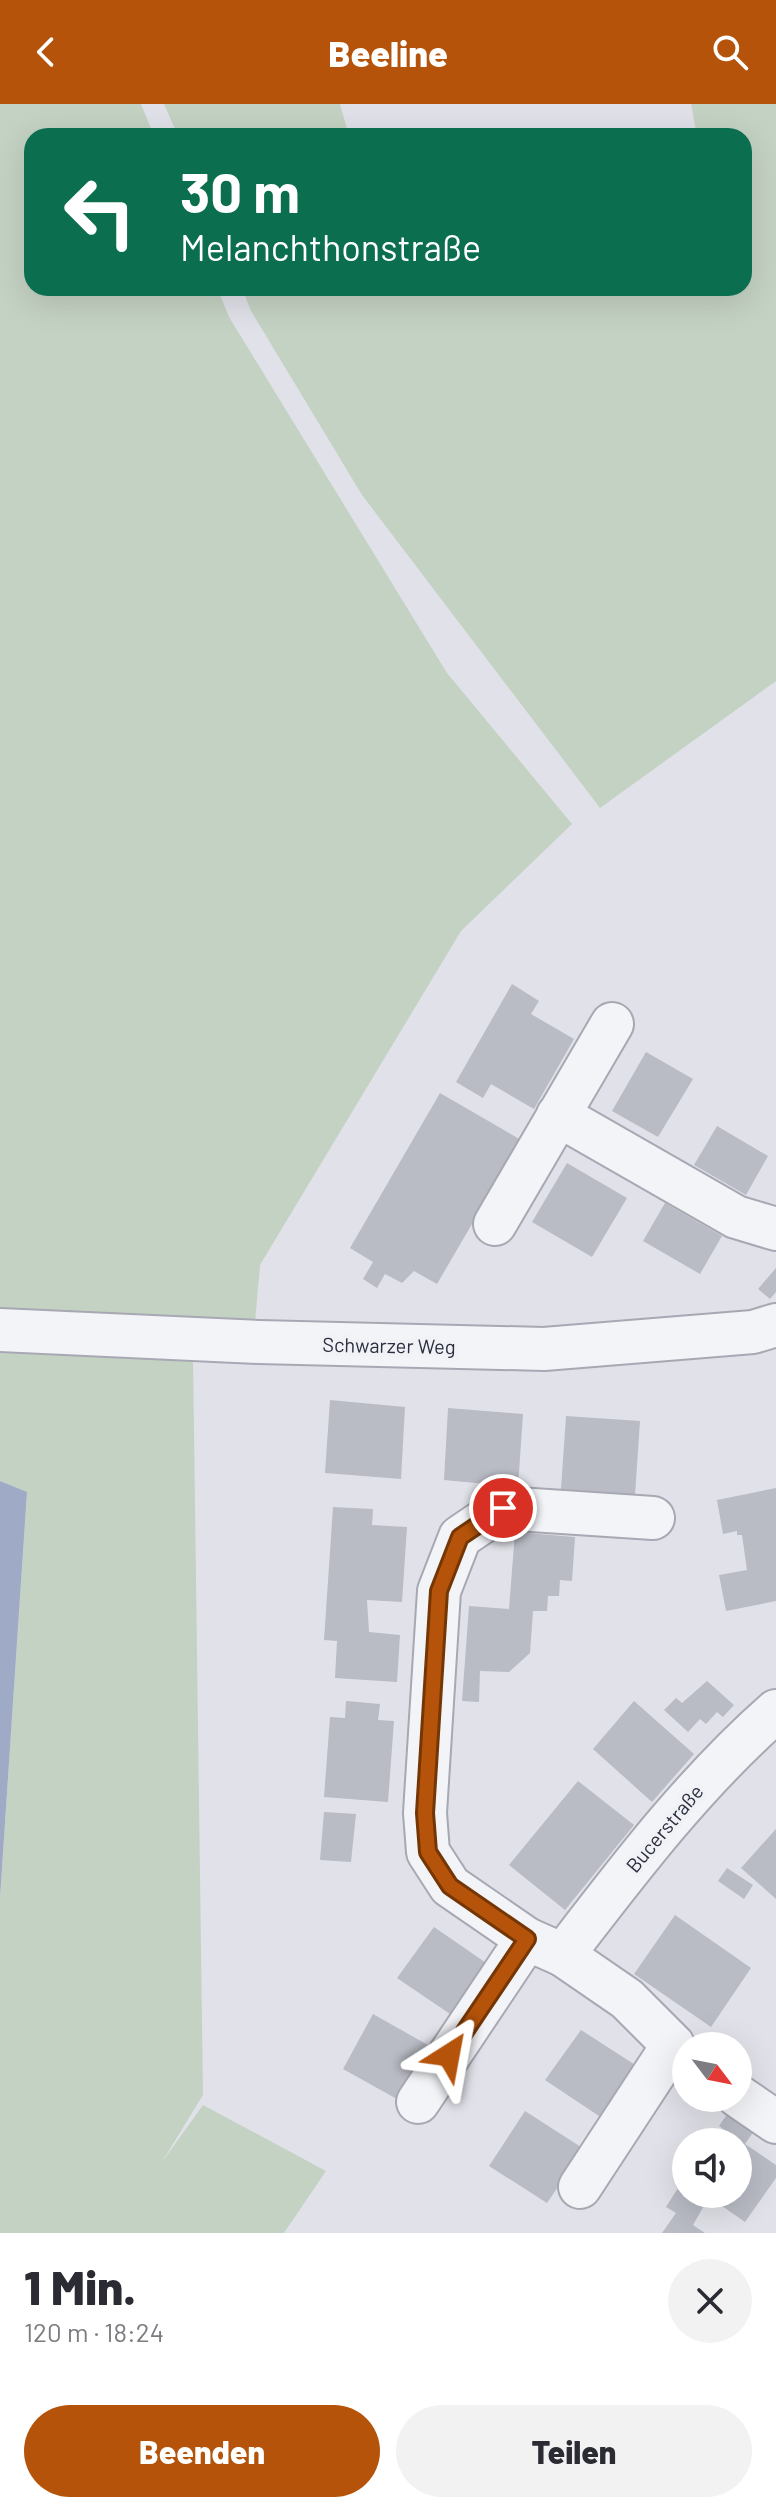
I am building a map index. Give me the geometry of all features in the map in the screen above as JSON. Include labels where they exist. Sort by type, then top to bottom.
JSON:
[{"type":"street","points":[[495,1224],[612,1024]]},
{"type":"street","points":[[558,1115],[736,1217],[776,1229]]},
{"type":"street","name":"Schwarzer Weg","points":[[0,1330],[259,1342],[544,1349],[753,1332],[776,1325]]},
{"type":"street","points":[[653,1518],[503,1508],[460,1537],[439,1591],[425,1813],[428,1852],[450,1886],[627,1999],[672,2042]]},
{"type":"street","name":"Bucerstraße","points":[[418,2102],[545,1947],[736,1746],[776,1711]]},
{"type":"street","points":[[580,2187],[672,2061]]},
{"type":"street","points":[[752,2106],[776,2122]]},
{"type":"green space","points":[[0,104],[141,104],[151,128],[24,128],[24,296],[220,296],[229,317],[447,673],[572,824],[461,931],[260,1265],[255,1323],[0,1315]]},
{"type":"green space","points":[[164,104],[340,104],[347,128],[174,128]]},
{"type":"green space","points":[[691,104],[776,104],[776,681],[600,808],[362,495],[251,311],[245,296],[752,296],[752,128],[696,128]]},
{"type":"green space","points":[[0,1346],[193,1356],[203,2095],[162,2162],[203,2105],[326,2171],[284,2233],[0,2233],[0,1898],[27,1493],[0,1481]]},
{"type":"water","points":[[0,1481],[27,1492],[0,1898]]},
{"type":"building","points":[[512,984],[539,1001],[531,1014],[574,1039],[534,1109],[491,1084],[483,1098],[456,1082]]},
{"type":"building","points":[[646,1052],[693,1079],[658,1137],[612,1111]]},
{"type":"building","points":[[440,1093],[521,1140],[437,1284],[414,1271],[402,1283],[385,1274],[377,1288],[363,1279],[373,1262],[350,1248]]},
{"type":"building","points":[[717,1126],[768,1156],[746,1195],[694,1165]]},
{"type":"building","points":[[567,1163],[627,1198],[592,1257],[532,1222]]},
{"type":"building","points":[[665,1203],[722,1236],[700,1274],[643,1241]]},
{"type":"building","points":[[776,1268],[776,1292],[770,1299],[758,1289]]},
{"type":"building","points":[[330,1400],[405,1407],[401,1479],[325,1473]]},
{"type":"building","points":[[448,1408],[523,1414],[518,1487],[444,1480]]},
{"type":"building","points":[[566,1416],[640,1421],[635,1495],[561,1489]]},
{"type":"building","points":[[776,1488],[776,1601],[726,1611],[719,1575],[747,1570],[742,1535],[737,1535],[737,1531],[723,1534],[717,1500]]},
{"type":"building","points":[[333,1507],[373,1509],[372,1525],[407,1527],[402,1602],[367,1600],[369,1632],[400,1635],[397,1682],[335,1678],[337,1641],[324,1640]]},
{"type":"building","points":[[515,1532],[575,1537],[572,1581],[560,1580],[559,1596],[548,1596],[547,1611],[533,1611],[530,1653],[509,1672],[480,1671],[479,1702],[462,1701],[469,1606],[509,1609]]},
{"type":"building","points":[[707,1681],[734,1705],[723,1717],[717,1712],[706,1724],[700,1719],[688,1732],[664,1710],[676,1698],[682,1703]]},
{"type":"building","points":[[346,1701],[380,1704],[378,1720],[394,1721],[388,1802],[324,1797],[330,1717],[345,1718]]},
{"type":"building","points":[[634,1701],[694,1754],[652,1802],[593,1749]]},
{"type":"building","points":[[578,1781],[634,1825],[565,1910],[509,1865]]},
{"type":"building","points":[[324,1812],[356,1814],[351,1862],[320,1860]]},
{"type":"building","points":[[776,1829],[776,1899],[741,1868]]},
{"type":"building","points":[[727,1868],[753,1885],[744,1899],[718,1881]]},
{"type":"building","points":[[675,1915],[751,1968],[711,2027],[634,1974]]},
{"type":"building","points":[[434,1927],[492,1967],[456,2018],[397,1978]]},
{"type":"building","points":[[373,2014],[435,2049],[404,2103],[343,2069]]},
{"type":"building","points":[[581,2030],[640,2068],[605,2120],[545,2080]]},
{"type":"building","points":[[525,2111],[584,2149],[547,2203],[489,2166]]},
{"type":"building","points":[[728,2113],[750,2128],[722,2128],[719,2126]]},
{"type":"building","points":[[752,2149],[776,2165],[776,2178],[745,2222],[725,2208],[752,2208]]},
{"type":"building","points":[[672,2197],[672,2208],[703,2208],[693,2225],[705,2233],[662,2233],[676,2213],[666,2207]]},
{"type":"route","points":[[449,2055],[527,1939],[450,1886],[428,1852],[425,1813],[439,1591],[460,1537],[503,1508]]}]
